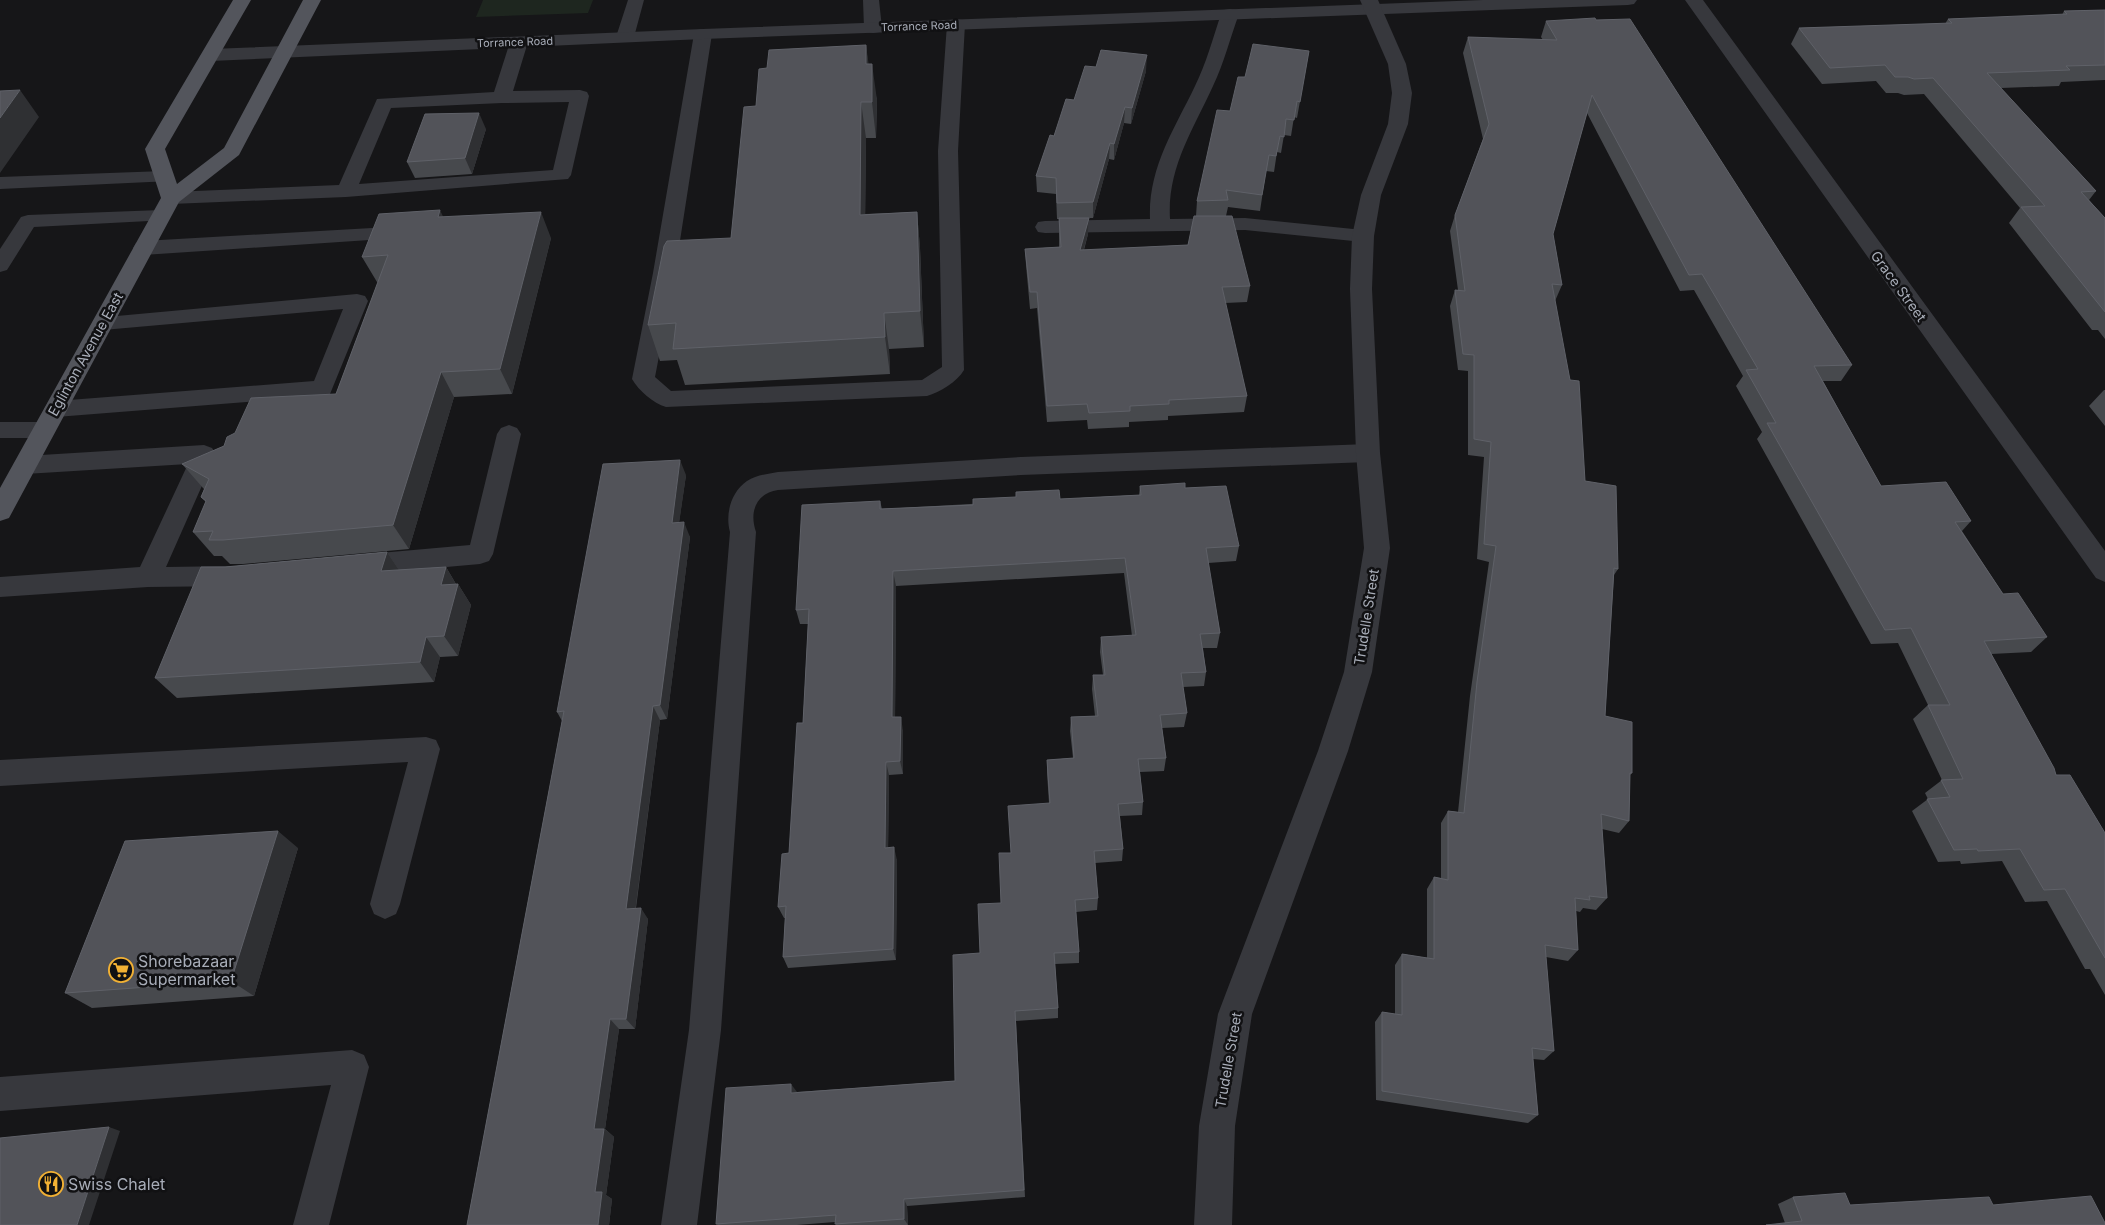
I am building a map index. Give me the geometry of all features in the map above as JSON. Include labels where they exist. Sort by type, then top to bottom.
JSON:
[{"type":"main road","points":[[166,207],[164,177],[155,150],[242,0]]},
{"type":"main road","name":"Eglinton Avenue East","points":[[0,511],[166,207],[232,151],[312,0]]},
{"type":"street","name":"Torrance Road","points":[[211,55],[1230,14],[1371,5],[1628,0]]},
{"type":"street","name":"Grace Street","points":[[1694,0],[2105,571]]},
{"type":"street","name":"Trudelle Street","points":[[1213,1225],[1216,1126],[1235,1014],[1333,751],[1358,672],[1376,548],[1368,453],[1361,288],[1363,236],[1371,195],[1398,124],[1402,93],[1398,64],[1371,5]]},
{"type":"lane","points":[[625,37],[636,0]]},
{"type":"lane","points":[[871,0],[873,28]]},
{"type":"lane","points":[[1160,226],[1159,203],[1165,174],[1177,138],[1205,85],[1230,14]]},
{"type":"lane","points":[[703,34],[664,274],[643,379],[666,399],[927,388],[953,370],[948,151],[956,24]]},
{"type":"lane","points":[[502,97],[519,42]]},
{"type":"lane","points":[[0,264],[28,221],[346,191],[561,175],[580,96],[502,97],[384,103],[346,191]]},
{"type":"lane","points":[[0,183],[164,177]]},
{"type":"lane","points":[[1045,227],[1244,224],[1363,236]]},
{"type":"lane","points":[[143,248],[422,230]]},
{"type":"lane","points":[[0,430],[50,420],[322,388],[357,301],[103,322]]},
{"type":"lane","points":[[332,567],[480,554],[509,434]]},
{"type":"lane","points":[[679,1225],[705,1030],[743,532],[740,510],[748,495],[762,483],[778,481],[1031,466],[1368,453]]},
{"type":"lane","points":[[25,465],[204,454],[148,577]]},
{"type":"lane","points":[[0,587],[148,577],[253,575]]},
{"type":"lane","points":[[0,772],[426,749],[385,904]]},
{"type":"lane","points":[[0,1094],[352,1067],[311,1225]]},
{"type":"shaded area","points":[[483,0],[593,0],[588,13],[476,17]]},
{"type":"building","points":[[2105,10],[2105,65],[2066,66],[2070,70],[1987,73],[2096,191],[2081,192],[2105,218],[2105,312],[2021,207],[2045,206],[1933,78],[1895,77],[1885,65],[1830,68],[1799,28],[1952,23],[1948,19],[2067,14],[2064,11]]},
{"type":"building","points":[[1595,18],[1596,20],[1630,19],[1852,365],[1814,366],[1881,486],[1946,482],[1971,521],[1955,522],[2003,594],[2018,593],[2047,637],[1984,641],[2054,768],[2056,775],[2070,775],[2105,833],[2105,958],[2065,889],[2044,890],[2020,849],[1954,850],[1927,799],[1950,797],[1941,780],[1963,779],[1928,705],[1950,705],[1911,628],[1885,630],[1767,423],[1776,423],[1746,370],[1758,369],[1702,274],[1689,275],[1592,95],[1553,234],[1562,285],[1552,284],[1570,380],[1579,381],[1585,481],[1616,486],[1618,569],[1614,568],[1605,716],[1632,722],[1632,773],[1630,773],[1629,821],[1601,814],[1607,898],[1589,896],[1590,900],[1575,898],[1578,950],[1545,945],[1554,1051],[1532,1048],[1538,1115],[1382,1091],[1382,1012],[1402,1015],[1402,954],[1434,959],[1434,877],[1448,880],[1448,811],[1464,813],[1477,682],[1496,546],[1484,544],[1491,442],[1474,439],[1474,355],[1463,354],[1455,290],[1465,291],[1455,215],[1489,124],[1468,37],[1557,40],[1546,21]]},
{"type":"building","points":[[1253,44],[1309,51],[1300,102],[1297,101],[1294,120],[1286,119],[1284,137],[1280,136],[1276,156],[1269,155],[1262,195],[1226,190],[1228,200],[1197,201],[1217,110],[1230,111],[1238,77],[1245,77]]},
{"type":"building","points":[[866,45],[866,64],[872,64],[872,102],[861,102],[860,215],[917,212],[920,311],[884,313],[885,337],[673,349],[676,323],[648,325],[664,246],[667,241],[731,238],[744,107],[756,106],[759,69],[767,68],[769,50]]},
{"type":"building","points":[[1101,50],[1147,55],[1132,108],[1125,107],[1114,144],[1110,143],[1093,202],[1057,203],[1056,178],[1036,176],[1050,135],[1054,136],[1066,99],[1074,100],[1085,66],[1096,67]]},
{"type":"building","points":[[20,90],[0,118],[0,91]]},
{"type":"building","points":[[479,113],[465,158],[407,162],[425,114]]},
{"type":"building","points":[[440,210],[438,217],[541,212],[500,369],[441,372],[393,525],[223,540],[209,540],[213,531],[193,532],[206,501],[201,497],[209,479],[182,464],[224,446],[227,437],[235,433],[251,398],[336,394],[388,255],[362,257],[379,214]]},
{"type":"building","points":[[1194,216],[1232,216],[1250,286],[1222,287],[1247,396],[1169,400],[1169,404],[1130,406],[1130,411],[1089,413],[1087,404],[1047,406],[1037,292],[1030,292],[1025,249],[1061,247],[1059,218],[1089,218],[1080,250],[1188,245]]},
{"type":"building","points":[[680,460],[672,523],[684,522],[660,705],[653,706],[626,909],[641,908],[626,1019],[610,1019],[594,1129],[604,1129],[595,1192],[602,1192],[598,1225],[467,1225],[564,711],[557,712],[603,464]]},
{"type":"building","points":[[1185,483],[1185,488],[1226,486],[1239,546],[1206,548],[1220,633],[1200,634],[1206,672],[1181,673],[1187,713],[1160,715],[1166,758],[1138,759],[1143,802],[1118,804],[1123,849],[1094,851],[1098,898],[1075,900],[1079,952],[1054,953],[1058,1008],[1015,1011],[1024,1190],[904,1199],[904,1219],[835,1224],[836,1215],[716,1224],[726,1088],[791,1084],[791,1093],[955,1081],[953,955],[980,953],[978,904],[1001,903],[999,853],[1011,853],[1008,806],[1050,803],[1047,760],[1074,758],[1071,717],[1098,716],[1093,675],[1105,675],[1101,637],[1136,635],[1125,558],[893,571],[892,717],[901,717],[900,761],[886,762],[885,848],[894,847],[893,949],[783,957],[786,906],[778,907],[782,854],[789,853],[797,723],[803,723],[809,609],[796,610],[802,505],[880,501],[880,509],[973,505],[973,499],[1016,497],[1016,492],[1059,490],[1060,499],[1141,495],[1140,486]]},
{"type":"building","points":[[387,552],[381,571],[446,567],[441,585],[458,584],[444,636],[426,637],[420,662],[155,678],[201,567],[225,567]]},
{"type":"building","points":[[278,831],[231,981],[65,993],[125,841]]},
{"type":"building","name":"Swiss Chalet","points":[[109,1127],[77,1225],[0,1225],[0,1138]]},
{"type":"building","points":[[1845,1193],[1850,1205],[1989,1197],[1993,1205],[2091,1196],[2105,1225],[1766,1225],[1802,1221],[1793,1197]]},
{"type":"place","name":"Shorebazaar Supermarket","points":[[121,970]]},
{"type":"place","name":"Swiss Chalet","points":[[51,1184]]}]
